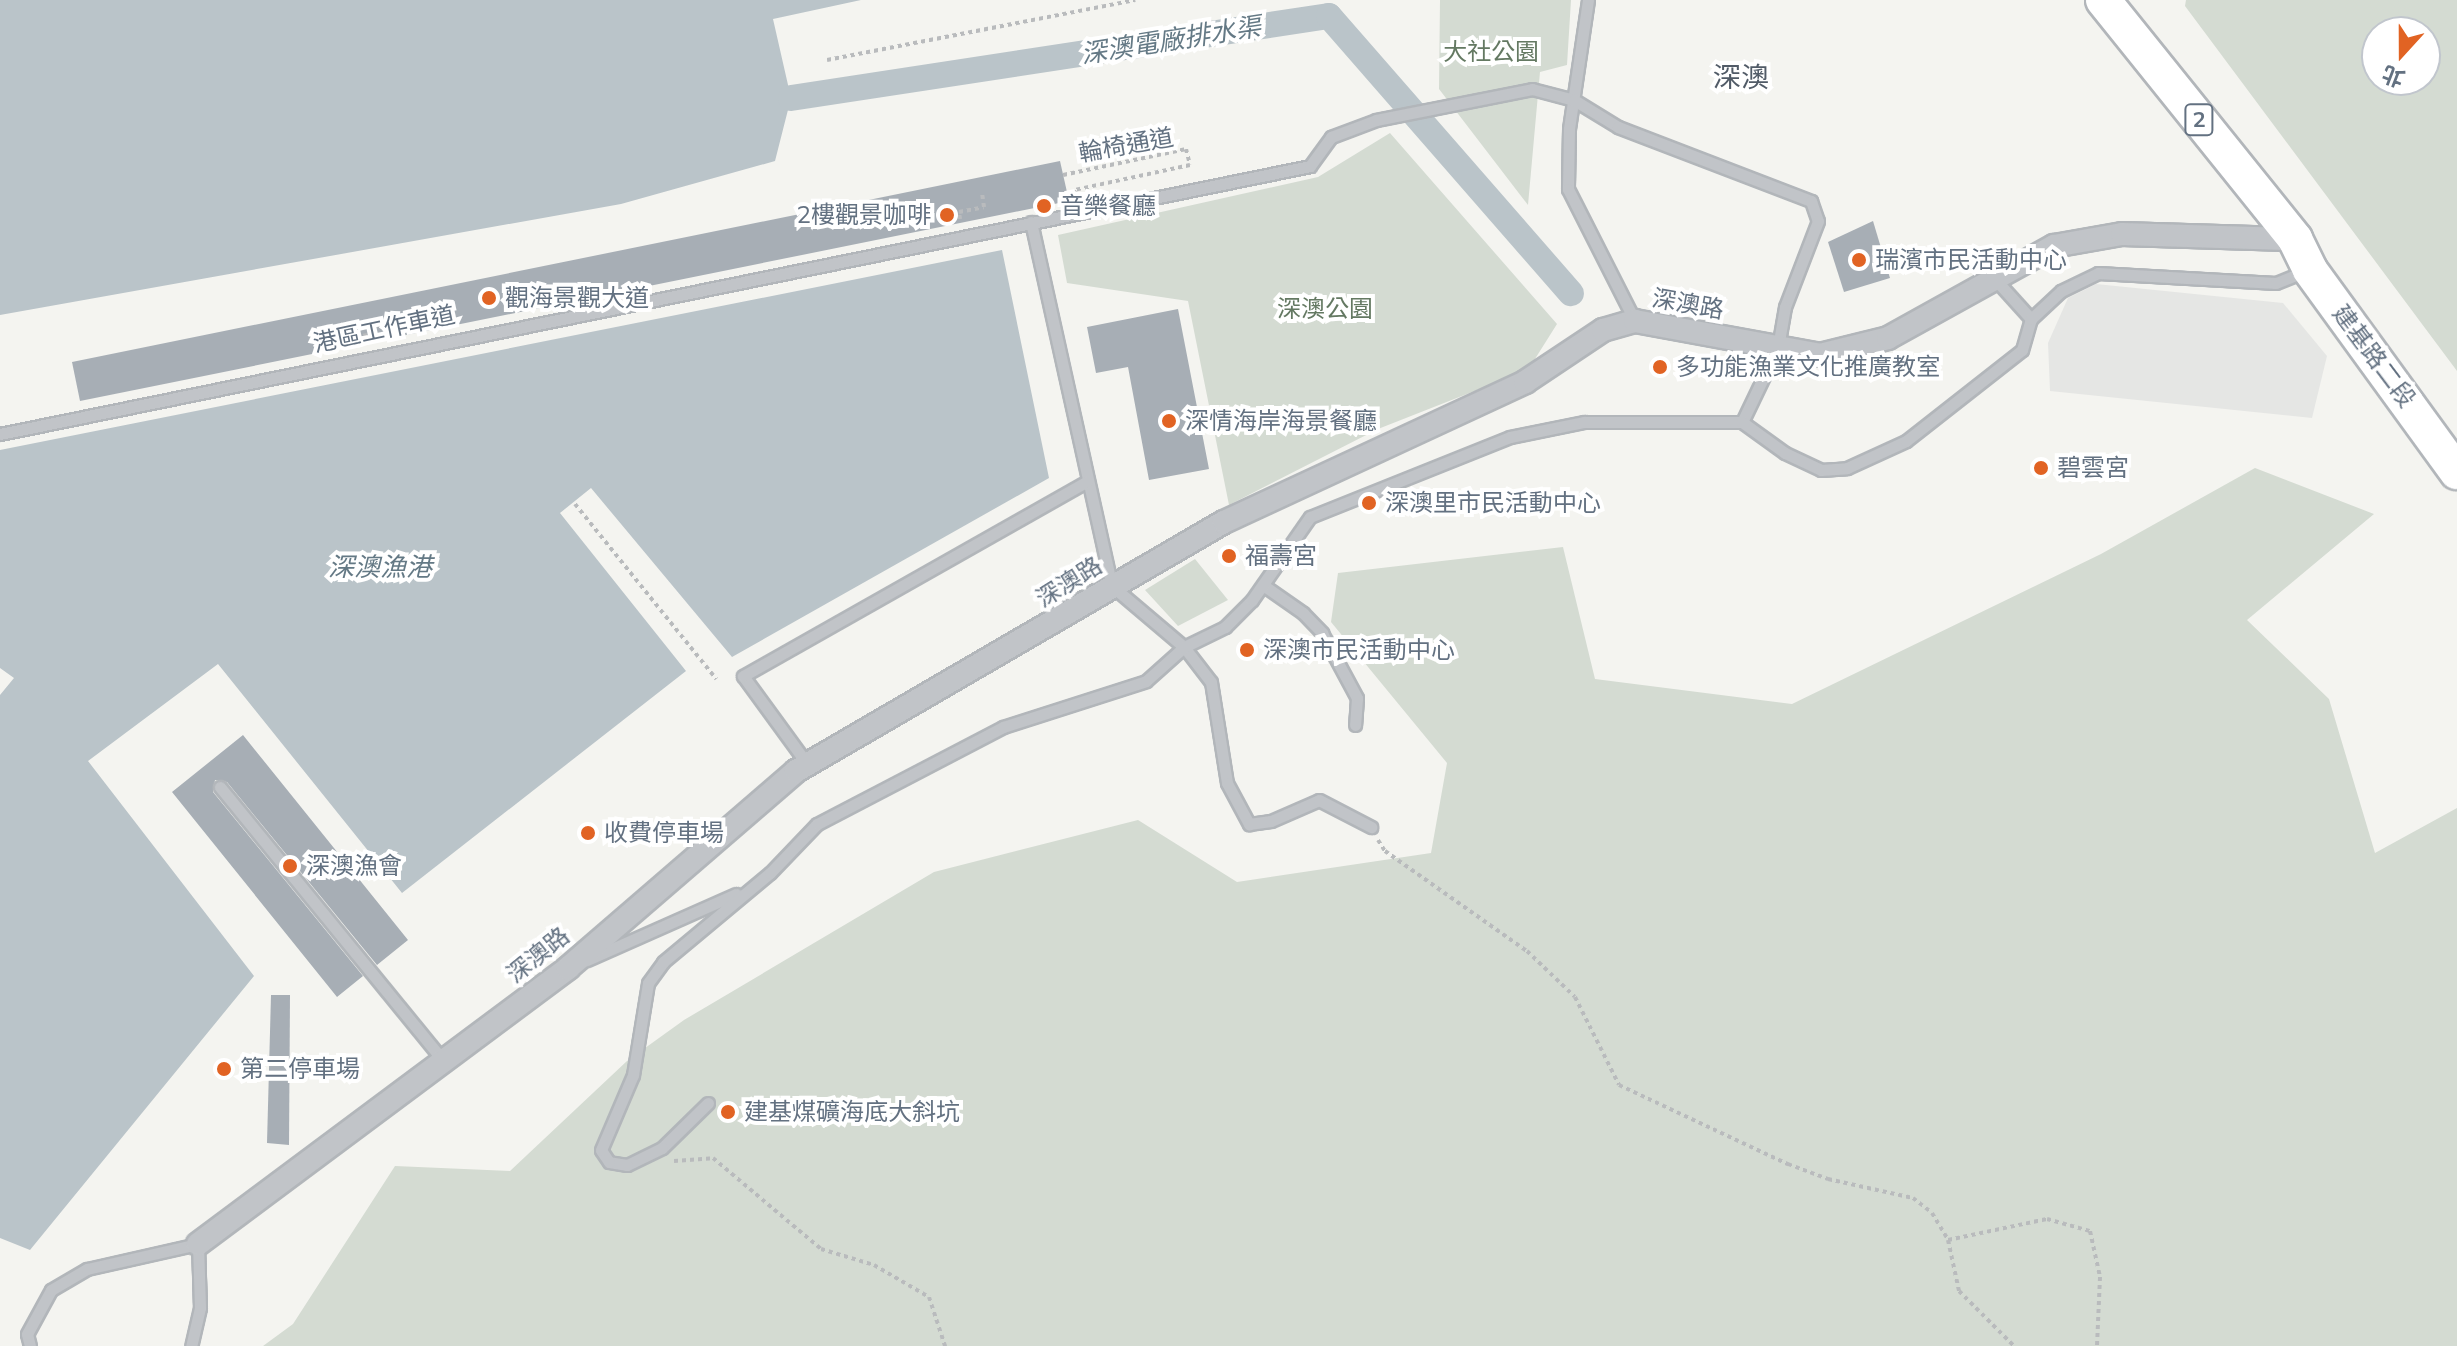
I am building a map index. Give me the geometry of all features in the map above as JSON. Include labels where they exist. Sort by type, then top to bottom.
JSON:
[{"type":"main road","name":"2","points":[[2105,1],[2295,239]]},
{"type":"main road","name":"建基路二段","points":[[2295,239],[2310,270],[2457,472]]},
{"type":"street","name":"深澳路","points":[[198,1244],[568,968],[808,765],[1224,522],[1525,382],[1603,330],[1635,321],[1820,355],[1888,338],[1992,276],[2054,246],[2122,234],[2295,239]]},
{"type":"lane","points":[[1588,0],[1574,100],[1568,189],[1635,321]]},
{"type":"lane","name":"港區工作車道","points":[[0,434],[1310,166],[1331,137],[1376,120],[1473,98],[1532,89],[1574,100],[1618,127],[1811,201],[1818,221],[1785,307],[1778,347],[1742,422]]},
{"type":"lane","points":[[1031,222],[1112,586],[1184,647],[1211,682],[1227,783],[1249,824],[1271,821],[1319,800],[1371,827]]},
{"type":"lane","points":[[708,1103],[662,1148],[627,1165],[609,1162],[601,1150],[633,1075],[648,983],[663,962],[751,887],[817,824],[1003,727],[1146,681],[1184,647],[1225,627],[1263,585],[1310,517],[1510,437],[1584,422],[1742,422],[1785,453],[1821,470],[1847,468],[1906,441],[2022,350],[2031,319],[2061,291],[2098,273],[2276,283],[2310,270]]},
{"type":"lane","points":[[1992,276],[2031,319]]},
{"type":"lane","points":[[808,765],[743,676],[1087,481]]},
{"type":"lane","points":[[1263,585],[1322,633],[1357,698],[1355,725]]},
{"type":"lane","points":[[220,787],[443,1060]]},
{"type":"lane","points":[[568,968],[751,887]]},
{"type":"lane","points":[[191,1346],[200,1308],[198,1244]]},
{"type":"lane","name":"深澳路","points":[[30,1346],[27,1334],[51,1290],[87,1269],[198,1244]]},
{"type":"path","points":[[827,60],[1135,0]]},
{"type":"path","name":"輪椅通道","points":[[1063,175],[1186,149],[1190,165],[1074,190],[1079,212]]},
{"type":"path","points":[[982,192],[984,207],[959,212],[961,220],[986,215]]},
{"type":"path","points":[[367,335],[337,341],[336,333],[451,311],[449,304]]},
{"type":"path","points":[[575,504],[716,679]]},
{"type":"path","points":[[1371,827],[1385,851],[1527,951],[1575,997],[1619,1085],[1746,1148],[1828,1179],[1913,1198],[1932,1213],[1948,1240],[1959,1291],[2014,1346]]},
{"type":"path","points":[[670,1161],[713,1158],[821,1249],[874,1265],[929,1297],[945,1346]]},
{"type":"path","points":[[1948,1240],[2047,1219],[2090,1231],[2100,1277],[2097,1346]]},
{"type":"shaded area","points":[[2096,284],[2283,303],[2327,356],[2312,418],[2050,391],[2048,343],[2068,298]]},
{"type":"green space","name":"大社公園","points":[[1440,0],[1571,0],[1567,65],[1540,72],[1528,205],[1439,89]]},
{"type":"green space","points":[[2186,0],[2457,0],[2457,371],[2185,6]]},
{"type":"green space","name":"深澳公園","points":[[1390,133],[1557,324],[1528,370],[1378,429],[1229,505],[1188,301],[1067,283],[1058,235],[1318,177]]},
{"type":"green space","points":[[2255,468],[2374,514],[2247,620],[2329,699],[2375,853],[2457,808],[2457,1346],[263,1346],[293,1324],[395,1166],[510,1171],[627,1061],[684,1020],[934,872],[1138,820],[1237,882],[1431,853],[1447,763],[1331,622],[1338,573],[1563,547],[1595,679],[1792,704],[2101,554]]},
{"type":"green space","points":[[1195,559],[1228,600],[1178,626],[1145,590]]},
{"type":"water","points":[[0,0],[861,0],[773,19],[791,98],[775,161],[621,204],[0,315]]},
{"type":"water","name":"深澳漁港","points":[[1002,250],[1049,478],[732,657],[591,488],[560,513],[686,671],[402,893],[218,664],[88,761],[254,976],[30,1250],[0,1238],[0,695],[14,678],[0,668],[0,450]]},
{"type":"building","name":"觀海景觀大道","points":[[1060,161],[1069,201],[80,401],[72,362]]},
{"type":"building","name":"瑞濱市民活動中心","points":[[1873,221],[1890,278],[1844,292],[1828,242]]},
{"type":"building","name":"深情海岸海景餐廳","points":[[1178,309],[1209,469],[1149,480],[1128,367],[1096,373],[1087,327]]},
{"type":"building","name":"深澳漁會","points":[[243,735],[408,940],[377,965],[227,782],[215,780],[213,792],[363,976],[337,997],[172,792]]},
{"type":"building","points":[[271,995],[290,995],[289,1145],[267,1143]]},
{"type":"waterway","name":"深澳電廠排水渠","points":[[791,98],[1329,16],[1571,293]]},
{"type":"place","name":"音樂餐廳","points":[[1044,206]]},
{"type":"place","name":"2樓觀景咖啡","points":[[947,215]]},
{"type":"place","name":"瑞濱市民活動中心","points":[[1859,260]]},
{"type":"place","name":"觀海景觀大道","points":[[489,298]]},
{"type":"place","name":"多功能漁業文化推廣教室","points":[[1660,367]]},
{"type":"place","name":"深情海岸海景餐廳","points":[[1169,421]]},
{"type":"place","name":"碧雲宮","points":[[2041,468]]},
{"type":"place","name":"深澳里市民活動中心","points":[[1369,503]]},
{"type":"place","name":"福壽宮","points":[[1229,556]]},
{"type":"place","name":"深澳市民活動中心","points":[[1247,650]]},
{"type":"place","name":"收費停車場","points":[[588,833]]},
{"type":"place","name":"深澳漁會","points":[[290,866]]},
{"type":"place","name":"第二停車場","points":[[224,1069]]},
{"type":"place","name":"建基煤礦海底大斜坑","points":[[728,1112]]},
{"type":"district","name":"深澳","points":[[1741,77]]}]
